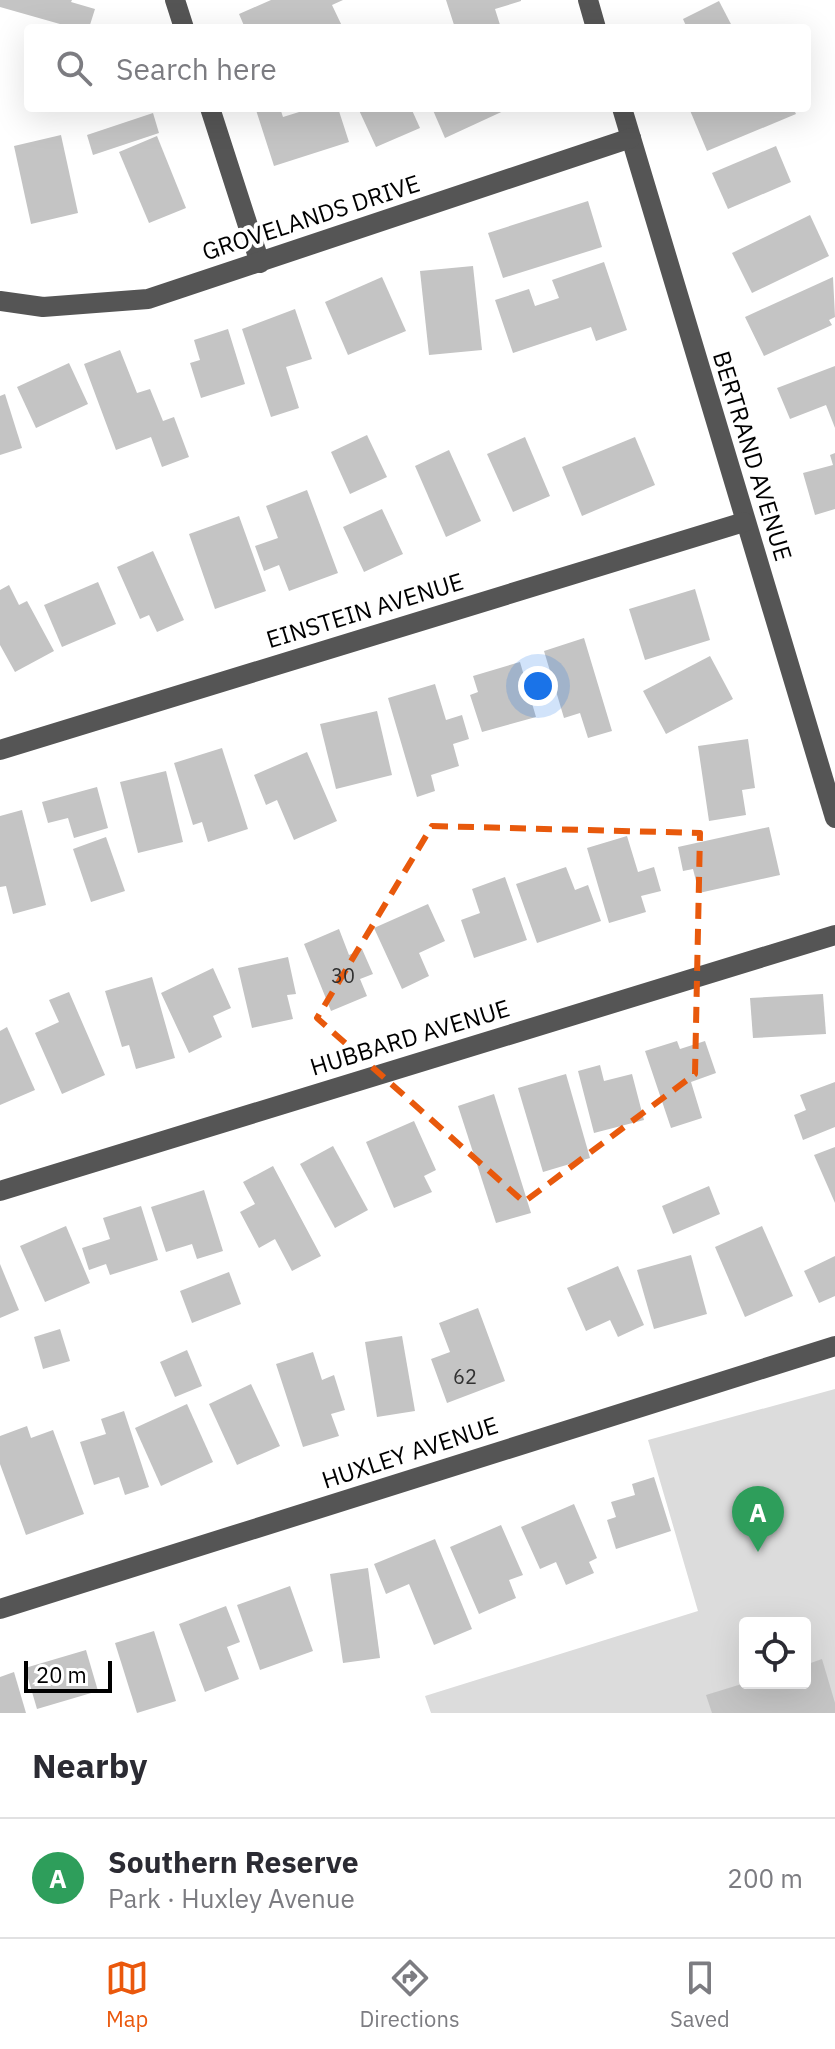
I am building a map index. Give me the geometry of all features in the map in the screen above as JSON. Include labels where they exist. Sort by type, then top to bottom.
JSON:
[{"type":"street","points":[[175,0],[183,24]]},
{"type":"street","points":[[588,0],[595,24]]},
{"type":"street","points":[[211,112],[260,263]]},
{"type":"street","name":"BERTRAND AVENUE","points":[[623,112],[835,818]]},
{"type":"street","name":"GROVELANDS DRIVE","points":[[0,301],[43,307],[148,299],[631,138]]},
{"type":"street","name":"EINSTEIN AVENUE","points":[[0,750],[744,522]]},
{"type":"street","name":"HUBBARD AVENUE","points":[[0,1191],[835,935]]},
{"type":"street","name":"HUXLEY AVENUE","points":[[0,1609],[835,1346]]},
{"type":"highlighted area","points":[[432,826],[700,833],[695,1074],[524,1202],[317,1018]]},
{"type":"shaded area","points":[[835,1389],[835,1713],[431,1713],[425,1696],[698,1611],[648,1440]]},
{"type":"building","points":[[0,0],[72,0],[95,9],[90,24],[60,24],[0,7]]},
{"type":"building","points":[[271,0],[343,0],[332,5],[341,24],[243,24],[239,14]]},
{"type":"building","points":[[446,0],[521,0],[495,9],[500,24],[454,24]]},
{"type":"building","points":[[719,1],[731,24],[685,24],[683,19]]},
{"type":"building","points":[[257,112],[281,112],[283,117],[299,112],[339,112],[349,142],[274,166]]},
{"type":"building","points":[[360,112],[413,112],[420,128],[376,147]]},
{"type":"building","points":[[434,112],[501,112],[445,138]]},
{"type":"building","points":[[691,112],[796,114],[707,151]]},
{"type":"building","points":[[153,113],[159,133],[93,155],[87,135]]},
{"type":"building","points":[[61,135],[78,213],[31,224],[14,146]]},
{"type":"building","points":[[157,136],[186,208],[149,223],[119,152]]},
{"type":"building","points":[[776,146],[791,182],[728,209],[712,173]]},
{"type":"building","points":[[588,201],[602,247],[503,278],[488,233]]},
{"type":"building","points":[[810,215],[829,256],[752,293],[732,253]]},
{"type":"building","points":[[604,262],[627,330],[596,341],[591,327],[513,353],[495,300],[529,289],[535,306],[559,298],[552,280]]},
{"type":"building","points":[[473,266],[482,350],[429,355],[420,271]]},
{"type":"building","points":[[382,277],[406,331],[348,355],[325,302]]},
{"type":"building","points":[[833,277],[835,317],[829,320],[832,325],[764,356],[745,317]]},
{"type":"building","points":[[295,309],[312,359],[286,367],[299,408],[271,417],[242,329]]},
{"type":"building","points":[[228,329],[245,384],[201,398],[190,363],[200,360],[194,340]]},
{"type":"building","points":[[120,350],[137,393],[150,389],[163,421],[174,417],[189,457],[162,467],[151,437],[116,450],[84,364]]},
{"type":"building","points":[[69,363],[88,404],[36,428],[17,387]]},
{"type":"building","points":[[835,366],[835,428],[826,405],[790,419],[777,388]]},
{"type":"building","points":[[5,394],[22,448],[0,455],[0,396]]},
{"type":"building","points":[[367,435],[387,477],[350,494],[331,452]]},
{"type":"building","points":[[525,437],[550,496],[513,512],[487,454]]},
{"type":"building","points":[[635,437],[655,485],[582,516],[562,467]]},
{"type":"building","points":[[449,450],[481,521],[446,537],[415,466]]},
{"type":"building","points":[[835,453],[835,509],[815,515],[803,473],[833,465],[830,455]]},
{"type":"building","points":[[307,490],[338,573],[289,591],[279,565],[264,571],[255,546],[278,538],[266,506]]},
{"type":"building","points":[[382,509],[403,554],[364,572],[343,527]]},
{"type":"building","points":[[239,516],[266,591],[215,609],[189,534]]},
{"type":"building","points":[[153,551],[184,620],[157,632],[149,615],[140,619],[117,567]]},
{"type":"building","points":[[98,582],[116,624],[62,647],[44,605]]},
{"type":"building","points":[[9,585],[19,605],[27,601],[54,651],[15,672],[0,645],[0,590]]},
{"type":"building","points":[[695,589],[710,640],[645,660],[629,609]]},
{"type":"building","points":[[584,638],[612,731],[588,738],[580,713],[564,718],[544,651]]},
{"type":"building","points":[[710,656],[733,699],[666,734],[643,691]]},
{"type":"building","points":[[520,662],[536,717],[482,732],[470,695],[478,692],[473,676]]},
{"type":"building","points":[[435,684],[446,720],[462,715],[469,739],[453,744],[459,766],[431,775],[435,791],[417,797],[388,698]]},
{"type":"building","points":[[377,711],[392,775],[336,789],[320,724]]},
{"type":"building","points":[[748,739],[755,788],[742,790],[746,815],[709,821],[698,746]]},
{"type":"building","points":[[222,748],[248,829],[208,842],[202,822],[193,825],[174,763]]},
{"type":"building","points":[[307,752],[337,821],[294,840],[277,800],[266,805],[254,775]]},
{"type":"building","points":[[166,771],[183,842],[138,853],[120,782]]},
{"type":"building","points":[[97,787],[108,828],[74,838],[68,818],[48,823],[42,802]]},
{"type":"building","points":[[22,810],[46,905],[13,914],[6,886],[0,887],[0,816]]},
{"type":"building","points":[[769,827],[780,875],[699,893],[693,869],[683,871],[678,847]]},
{"type":"building","points":[[627,836],[638,872],[654,867],[661,891],[641,896],[646,912],[609,923],[587,848]]},
{"type":"building","points":[[106,837],[125,891],[91,902],[73,849]]},
{"type":"building","points":[[566,867],[575,890],[588,885],[601,921],[537,943],[516,884]]},
{"type":"building","points":[[505,877],[527,940],[474,958],[461,920],[480,913],[472,889]]},
{"type":"building","points":[[428,904],[445,941],[419,953],[429,976],[402,989],[374,928]]},
{"type":"building","points":[[339,929],[349,955],[362,949],[373,974],[360,979],[367,996],[331,1011],[304,944]]},
{"type":"building","points":[[288,957],[296,994],[287,995],[293,1019],[252,1028],[238,968]]},
{"type":"building","points":[[213,968],[231,1008],[213,1016],[222,1037],[189,1053],[161,993]]},
{"type":"building","points":[[152,977],[175,1058],[136,1069],[129,1045],[122,1047],[105,991]]},
{"type":"building","points":[[69,992],[105,1075],[62,1094],[35,1033],[59,1022],[49,1000]]},
{"type":"building","points":[[823,994],[826,1034],[753,1038],[750,998]]},
{"type":"building","points":[[7,1027],[35,1090],[0,1105],[0,1031]]},
{"type":"building","points":[[677,1041],[680,1049],[705,1041],[716,1073],[691,1082],[702,1118],[671,1128],[645,1051]]},
{"type":"building","points":[[600,1065],[604,1081],[632,1074],[644,1120],[594,1133],[578,1071]]},
{"type":"building","points":[[566,1074],[590,1158],[543,1172],[518,1088]]},
{"type":"building","points":[[835,1082],[835,1127],[803,1140],[794,1115],[806,1110],[800,1095]]},
{"type":"building","points":[[494,1094],[531,1213],[496,1223],[458,1106]]},
{"type":"building","points":[[414,1121],[436,1170],[424,1176],[432,1192],[394,1208],[366,1142]]},
{"type":"building","points":[[333,1146],[368,1210],[335,1228],[300,1164]]},
{"type":"building","points":[[835,1147],[835,1203],[814,1155]]},
{"type":"building","points":[[273,1166],[321,1256],[292,1271],[275,1239],[259,1248],[240,1212],[255,1204],[243,1182]]},
{"type":"building","points":[[709,1186],[720,1214],[673,1234],[662,1206]]},
{"type":"building","points":[[204,1190],[223,1251],[197,1259],[192,1244],[166,1252],[151,1207]]},
{"type":"building","points":[[141,1206],[158,1260],[110,1275],[106,1264],[89,1270],[82,1248],[110,1239],[103,1218]]},
{"type":"building","points":[[66,1226],[90,1283],[45,1302],[20,1246]]},
{"type":"building","points":[[762,1226],[793,1296],[745,1317],[715,1247]]},
{"type":"building","points":[[691,1255],[707,1314],[654,1329],[637,1270]]},
{"type":"building","points":[[835,1256],[835,1296],[819,1303],[804,1271]]},
{"type":"building","points":[[0,1264],[19,1310],[0,1318]]},
{"type":"building","points":[[618,1266],[644,1325],[618,1337],[610,1320],[586,1331],[567,1288]]},
{"type":"building","points":[[229,1272],[241,1304],[192,1323],[180,1291]]},
{"type":"building","points":[[478,1308],[505,1381],[447,1403],[431,1359],[450,1352],[439,1323]]},
{"type":"building","points":[[60,1329],[70,1361],[43,1369],[34,1337]]},
{"type":"building","points":[[402,1336],[415,1411],[377,1417],[365,1342]]},
{"type":"building","points":[[187,1350],[202,1386],[175,1397],[160,1362]]},
{"type":"building","points":[[313,1352],[322,1380],[334,1375],[345,1410],[331,1414],[339,1436],[303,1447],[276,1364]]},
{"type":"building","points":[[251,1384],[280,1446],[237,1465],[209,1404]]},
{"type":"building","points":[[187,1404],[213,1462],[161,1486],[135,1428]]},
{"type":"building","points":[[124,1411],[149,1487],[125,1495],[119,1477],[94,1485],[80,1442],[106,1434],[101,1419]]},
{"type":"building","points":[[27,1426],[31,1438],[53,1430],[84,1514],[26,1535],[0,1464],[0,1436]]},
{"type":"building","points":[[654,1477],[671,1531],[616,1549],[607,1520],[616,1517],[611,1502],[635,1495],[632,1484]]},
{"type":"building","points":[[574,1504],[597,1558],[589,1562],[594,1573],[566,1585],[556,1562],[540,1569],[521,1527]]},
{"type":"building","points":[[501,1525],[523,1575],[509,1580],[516,1598],[479,1614],[450,1547]]},
{"type":"building","points":[[435,1539],[472,1629],[434,1645],[409,1584],[386,1594],[374,1564]]},
{"type":"building","points":[[368,1568],[380,1658],[343,1663],[330,1574]]},
{"type":"building","points":[[290,1586],[313,1651],[260,1670],[237,1605]]},
{"type":"building","points":[[226,1606],[240,1642],[227,1647],[239,1679],[205,1692],[179,1624]]},
{"type":"building","points":[[154,1631],[176,1701],[137,1713],[115,1643]]},
{"type":"building","points":[[86,1650],[98,1691],[37,1709],[25,1668]]},
{"type":"building","points":[[822,1659],[835,1713],[712,1713],[706,1695],[739,1685],[739,1689],[811,1689],[811,1663]]},
{"type":"building","points":[[14,1672],[26,1713],[0,1713],[0,1677]]},
{"type":"place","name":"Southern Reserve","points":[[758,1552]]}]
